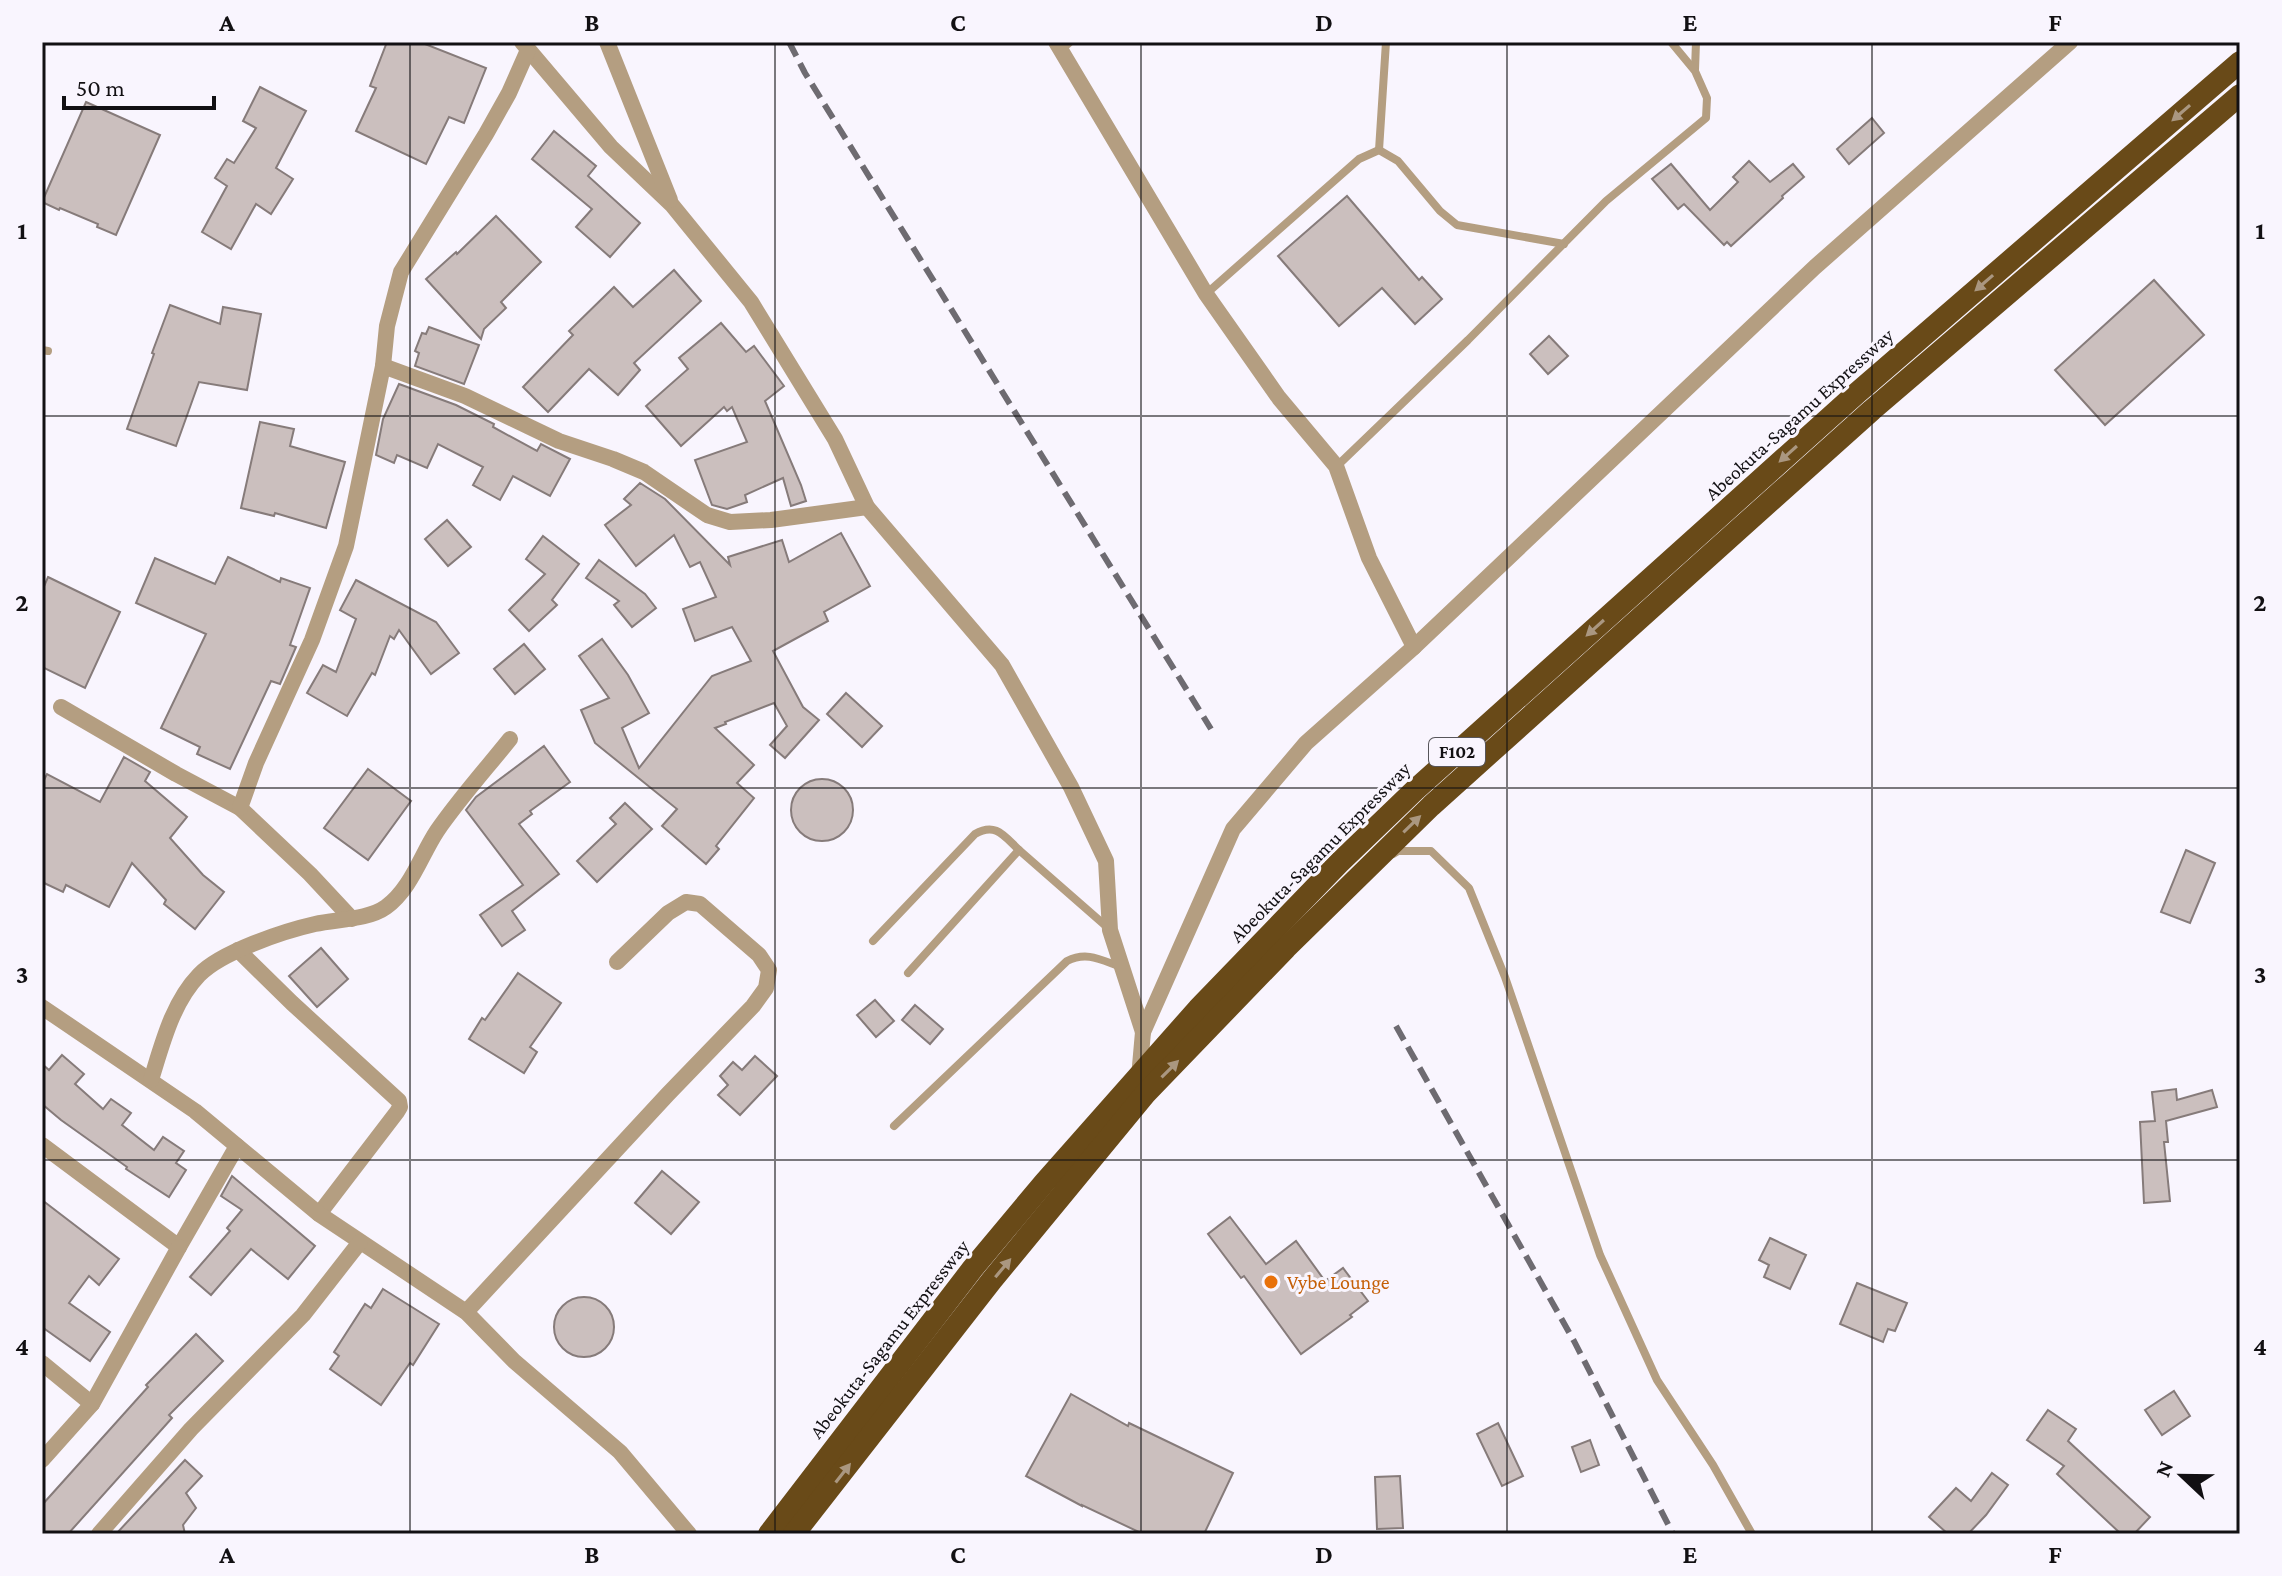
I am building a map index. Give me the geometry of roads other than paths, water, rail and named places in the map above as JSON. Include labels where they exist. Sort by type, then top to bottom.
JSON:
[{"type":"highway","name":"Abeokuta-Sagamu Expressway","points":[[794,1534],[1142,1084],[1239,965],[1415,790],[1857,393],[2240,62]]},
{"type":"highway","name":"Abeokuta-Sagamu Expressway","points":[[769,1534],[973,1268],[1142,1084],[1431,806],[1872,410],[2240,95]]},
{"type":"street","points":[[607,42],[672,205]]},
{"type":"street","points":[[1143,1032],[1233,829],[1306,743],[1414,647],[1815,267],[2070,42]]},
{"type":"street","points":[[1063,45],[1206,294],[1279,398],[1336,466],[1369,558],[1414,647]]},
{"type":"street","points":[[525,46],[611,147],[672,205],[751,302],[835,439],[867,507],[1002,665],[1071,787],[1106,861],[1110,930],[1143,1032],[1142,1084]]},
{"type":"street","points":[[240,808],[256,763],[312,640],[346,546],[383,366],[387,326],[401,272],[509,93],[525,46]]},
{"type":"street","points":[[383,366],[465,396],[559,441],[644,472],[707,515],[730,522],[771,520],[867,507]]},
{"type":"street","points":[[61,707],[240,808],[352,919]]},
{"type":"street","points":[[151,1080],[169,1026],[199,974],[238,950],[294,929],[352,919],[385,908],[404,889],[438,830],[510,739]]},
{"type":"street","points":[[466,1312],[753,1006],[766,988],[769,970],[759,955],[700,904],[686,902],[668,913],[617,962]]},
{"type":"street","points":[[238,950],[399,1101],[397,1112],[319,1214]]},
{"type":"street","points":[[42,1007],[195,1111],[319,1214],[466,1312],[514,1361],[620,1452],[689,1534]]},
{"type":"street","points":[[42,1145],[179,1247]]},
{"type":"street","points":[[42,1460],[92,1404],[237,1146]]},
{"type":"street","points":[[99,1534],[191,1429],[303,1315],[360,1242]]},
{"type":"street","points":[[42,1363],[92,1404]]},
{"type":"lane","points":[[1379,150],[1386,42]]},
{"type":"lane","points":[[1336,466],[1468,340],[1606,201],[1706,118],[1707,98],[1695,71],[1671,42]]},
{"type":"lane","points":[[1695,71],[1696,42]]},
{"type":"lane","points":[[1379,150],[1398,161],[1440,211],[1457,225],[1564,244]]},
{"type":"lane","points":[[1206,294],[1359,159],[1379,150]]},
{"type":"lane","points":[[873,941],[975,834],[986,828],[996,830],[1110,930]]},
{"type":"lane","points":[[908,973],[1019,850]]},
{"type":"lane","points":[[1356,879],[1398,851],[1431,851],[1469,888],[1505,977],[1600,1255],[1657,1380],[1713,1465],[1752,1534]]},
{"type":"lane","points":[[894,1126],[1067,961],[1078,956],[1089,956],[1122,967]]},
{"type":"railway","points":[[789,42],[805,73],[1211,729]]},
{"type":"railway","points":[[1396,1026],[1574,1341],[1673,1534]]},
{"type":"place","name":"Vybe Lounge","points":[[1271,1282]]}]
